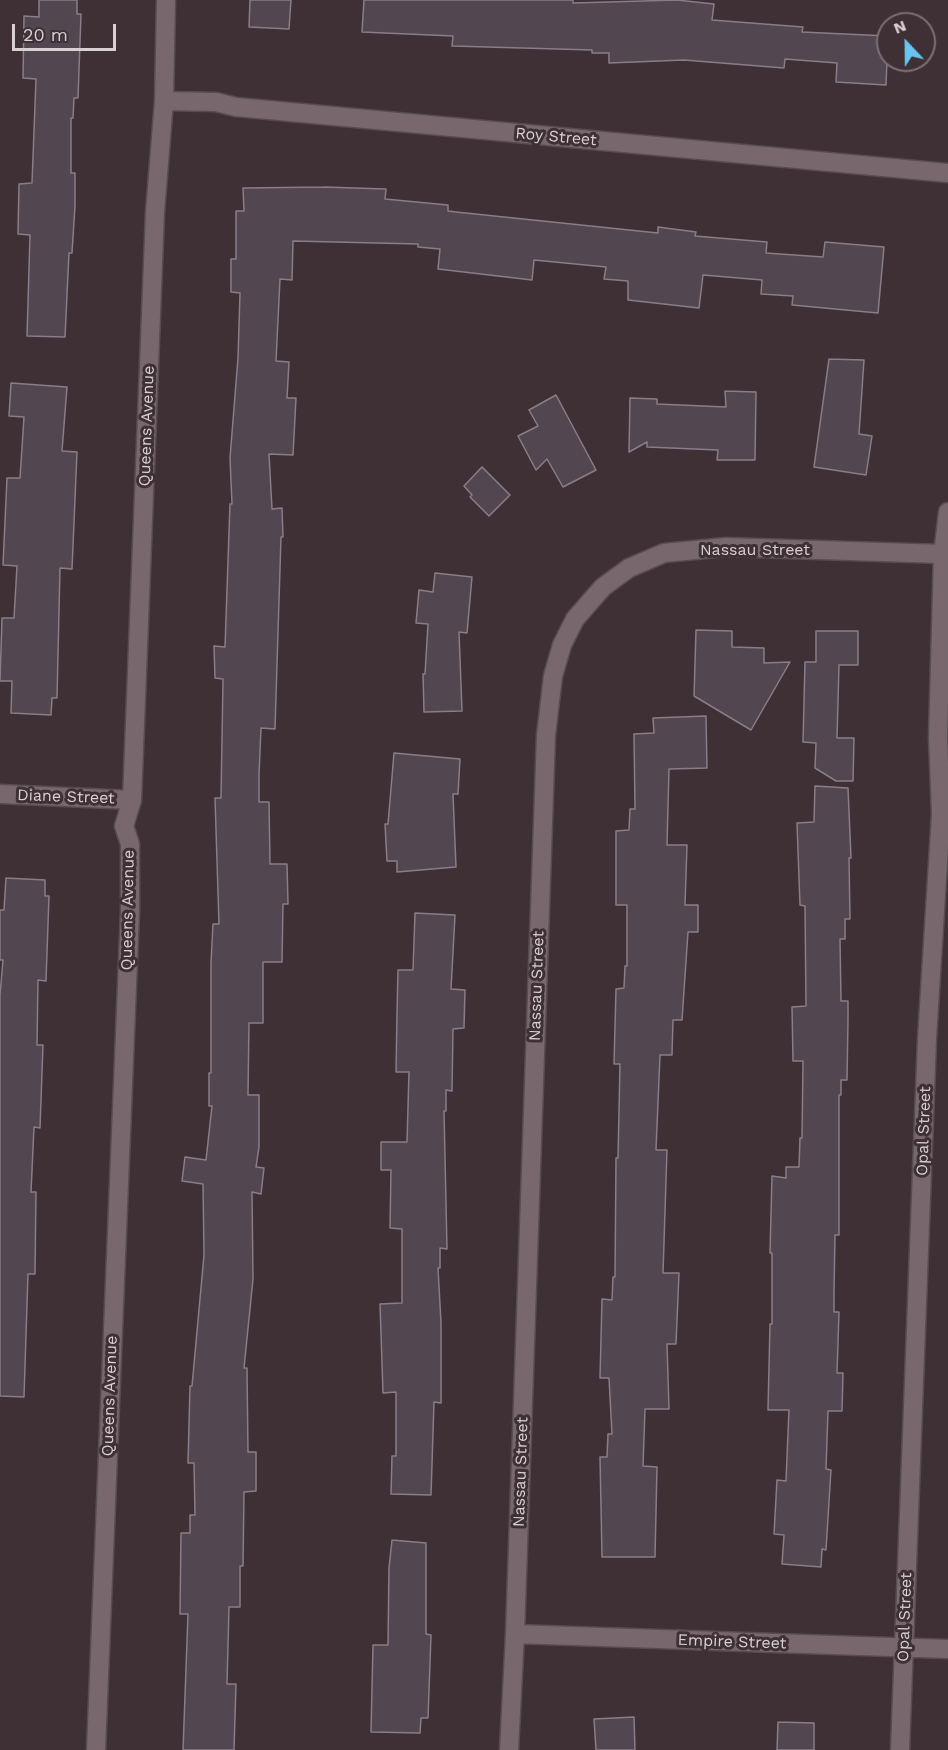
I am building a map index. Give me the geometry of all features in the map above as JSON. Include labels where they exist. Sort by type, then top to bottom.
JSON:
[{"type":"street","name":"Queens Avenue","points":[[96,1750],[130,911],[130,844],[124,826],[132,800],[155,212],[164,101],[166,0]]},
{"type":"street","name":"Roy Street","points":[[164,101],[216,102],[236,107],[948,173]]},
{"type":"street","name":"Opal Street","points":[[900,1750],[927,1039],[944,815],[938,737],[943,554],[948,512]]},
{"type":"street","name":"Nassau Street","points":[[509,1750],[546,735],[553,676],[562,645],[575,619],[603,587],[629,568],[664,553],[726,547],[943,554]]},
{"type":"street","name":"Diane Street","points":[[0,794],[132,800]]},
{"type":"street","name":"Empire Street","points":[[515,1634],[948,1649]]},
{"type":"building","points":[[39,0],[77,0],[77,14],[81,14],[78,98],[74,98],[73,118],[71,118],[71,173],[75,173],[75,206],[72,253],[69,253],[65,337],[27,336],[30,235],[18,234],[19,184],[32,183],[36,79],[23,78],[24,16],[39,17]]},
{"type":"building","points":[[250,0],[291,0],[289,29],[249,27]]},
{"type":"building","points":[[364,0],[573,0],[573,3],[677,0],[714,4],[712,20],[803,27],[802,32],[876,35],[876,72],[887,72],[886,85],[836,82],[837,63],[785,59],[784,68],[684,60],[609,63],[609,53],[592,53],[592,50],[452,46],[453,36],[362,32]]},
{"type":"building","points":[[243,188],[386,189],[385,199],[448,205],[448,211],[456,212],[658,233],[658,227],[696,232],[695,236],[767,242],[766,253],[823,257],[825,242],[884,247],[878,313],[792,305],[793,296],[761,294],[762,280],[703,275],[699,308],[628,300],[628,281],[604,279],[606,267],[534,260],[532,280],[438,269],[440,249],[418,247],[418,244],[293,241],[292,280],[280,279],[276,361],[289,362],[287,398],[296,398],[293,455],[269,454],[272,509],[282,508],[283,537],[281,537],[275,729],[261,728],[259,775],[259,802],[269,802],[270,864],[287,864],[288,904],[283,904],[282,962],[263,962],[263,1023],[249,1023],[248,1095],[259,1095],[259,1147],[256,1167],[264,1168],[261,1194],[252,1192],[253,1279],[244,1368],[247,1368],[248,1452],[256,1452],[256,1491],[244,1492],[240,1607],[229,1607],[227,1684],[236,1684],[234,1750],[183,1750],[188,1614],[180,1614],[181,1533],[190,1533],[190,1515],[195,1515],[194,1463],[188,1463],[190,1386],[192,1386],[204,1255],[203,1184],[182,1181],[185,1157],[206,1160],[212,1106],[209,1106],[211,963],[213,924],[219,924],[215,798],[221,798],[223,679],[215,678],[214,646],[225,647],[230,504],[232,504],[230,458],[238,358],[240,293],[231,292],[231,259],[236,259],[236,211],[244,211]]},
{"type":"building","points":[[829,359],[864,360],[859,434],[872,436],[866,475],[814,467]]},
{"type":"building","points":[[11,383],[67,387],[62,451],[77,452],[72,569],[60,568],[57,698],[52,698],[51,715],[11,713],[12,681],[0,681],[2,618],[14,618],[17,566],[3,565],[7,478],[20,478],[24,417],[9,416]]},
{"type":"building","points":[[725,391],[756,392],[755,460],[717,460],[718,450],[647,447],[647,442],[629,452],[630,398],[657,399],[657,404],[726,407]]},
{"type":"building","points":[[556,395],[596,470],[563,487],[547,459],[536,470],[518,436],[538,426],[529,410]]},
{"type":"building","points":[[482,467],[510,495],[489,516],[470,497],[472,495],[464,486]]},
{"type":"building","points":[[435,573],[472,577],[467,633],[459,632],[462,711],[424,712],[423,674],[425,674],[428,624],[416,623],[419,590],[433,592]]},
{"type":"building","points":[[696,630],[732,631],[732,647],[764,648],[764,663],[790,662],[751,730],[694,696]]},
{"type":"building","points":[[816,631],[858,631],[858,665],[839,665],[837,738],[854,738],[853,781],[836,781],[815,768],[816,743],[803,742],[805,662],[816,662]]},
{"type":"building","points":[[706,716],[707,768],[669,769],[667,845],[687,845],[685,905],[698,905],[698,932],[688,932],[682,1020],[673,1020],[672,1055],[660,1055],[656,1150],[667,1150],[663,1273],[679,1273],[676,1344],[667,1344],[669,1409],[645,1409],[643,1466],[657,1467],[655,1557],[602,1557],[600,1457],[607,1457],[608,1434],[612,1434],[609,1378],[600,1378],[602,1299],[612,1300],[613,1277],[615,1277],[620,1064],[614,1064],[616,989],[624,988],[625,966],[627,966],[627,905],[616,905],[616,831],[629,830],[630,809],[635,809],[634,734],[654,733],[653,718]]},
{"type":"building","points":[[394,753],[460,759],[458,794],[453,794],[456,867],[397,872],[397,861],[387,861],[385,824],[388,824]]},
{"type":"building","points":[[815,786],[848,788],[851,858],[849,858],[850,919],[845,919],[845,939],[840,939],[841,1001],[848,1001],[847,1080],[841,1080],[841,1095],[839,1095],[839,1235],[835,1235],[834,1292],[834,1312],[839,1312],[837,1373],[843,1373],[842,1411],[828,1411],[826,1469],[831,1470],[826,1550],[822,1549],[821,1567],[782,1564],[784,1535],[774,1534],[777,1480],[786,1481],[789,1410],[768,1410],[770,1324],[772,1324],[772,1253],[770,1253],[772,1176],[786,1178],[786,1167],[799,1167],[800,1138],[802,1138],[803,1061],[793,1061],[792,1007],[806,1006],[805,906],[800,905],[797,823],[814,822]]},
{"type":"building","points":[[6,878],[45,880],[45,896],[49,896],[46,981],[38,980],[37,1045],[43,1045],[40,1128],[34,1127],[31,1192],[36,1192],[35,1274],[28,1274],[24,1397],[0,1396],[0,995],[3,960],[0,960],[0,910],[4,910]]},
{"type":"building","points":[[415,913],[455,915],[451,989],[465,990],[464,1028],[453,1029],[452,1091],[446,1090],[446,1111],[444,1111],[447,1249],[440,1248],[440,1268],[438,1268],[441,1403],[434,1402],[431,1495],[391,1494],[392,1456],[396,1456],[396,1392],[383,1393],[380,1304],[402,1303],[402,1229],[390,1228],[391,1170],[381,1170],[381,1142],[407,1142],[409,1072],[396,1072],[398,970],[413,970]]},
{"type":"building","points":[[392,1540],[426,1543],[426,1634],[431,1635],[428,1718],[421,1718],[420,1733],[371,1732],[373,1645],[388,1645],[389,1568]]},
{"type":"building","points":[[634,1717],[635,1750],[596,1750],[594,1719]]},
{"type":"building","points":[[778,1722],[814,1723],[814,1750],[777,1750]]}]
